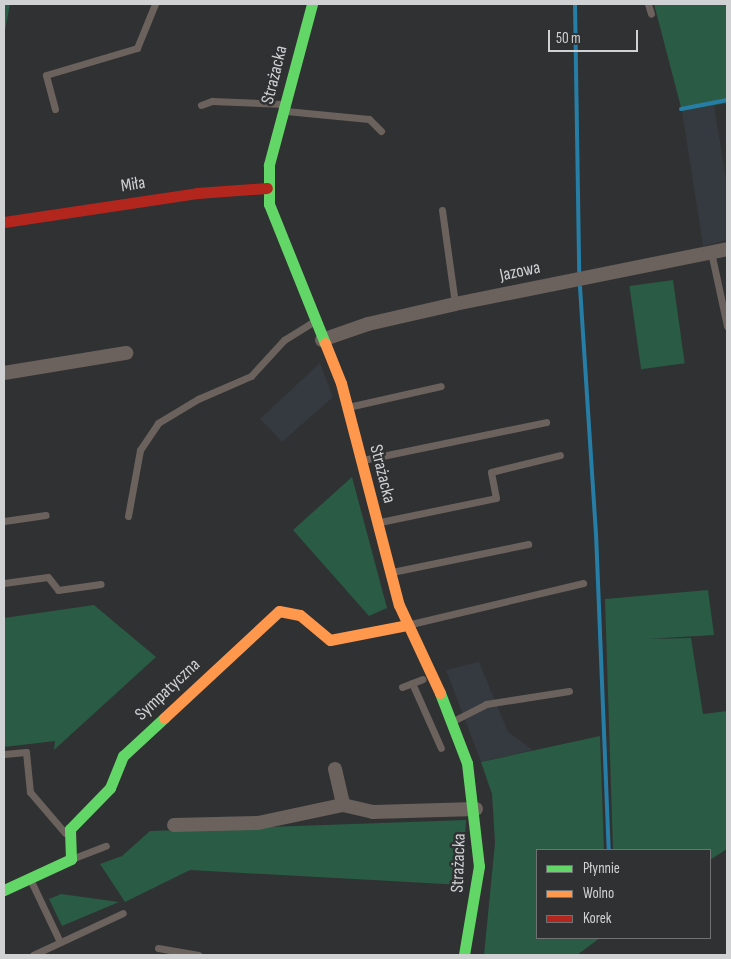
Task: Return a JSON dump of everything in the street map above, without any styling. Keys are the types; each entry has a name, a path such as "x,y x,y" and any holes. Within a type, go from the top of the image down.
{"street":[{"name":"Strażacka","path":"312,4 284,107 268,188 273,220 348,407 389,572 407,626 453,721 476,809 478,885 464,955"},
{"name":"Miła","path":"4,222 197,193 268,188"},
{"name":"Jazowa","path":"322,340 368,324 454,304 727,249"},
{"path":"4,373 126,353"},
{"name":"Sympatyczna","path":"67,835 110,788 122,756 279,611 300,614 330,640 407,626"},
{"path":"335,769 343,805"},
{"path":"174,825 258,823 343,805 373,812 476,809"},
{"path":"4,890 71,859 67,835"}],"lane":[{"path":"55,109 46,75 130,52 152,20 155,4"},
{"path":"648,4 651,14"},
{"path":"201,105 212,101 284,107 368,119 381,131"},
{"path":"442,210 454,304"},
{"path":"711,252 727,326"},
{"path":"128,516 140,450 158,423 198,399 252,376 284,340 315,321"},
{"path":"348,407 442,386"},
{"path":"361,460 546,422"},
{"path":"376,523 496,498 491,472 560,455"},
{"path":"4,521 46,515"},
{"path":"389,572 528,544"},
{"path":"4,583 48,576 58,590 101,584"},
{"path":"407,626 583,583"},
{"path":"402,687 423,679"},
{"path":"412,684 441,748"},
{"path":"453,721 486,704 569,691"},
{"path":"4,754 26,752 30,792 67,835"},
{"path":"71,859 106,846"},
{"path":"30,878 60,942"},
{"path":"33,955 123,913"},
{"path":"158,948 198,955"}],"shaded area":[{"path":"714,105 727,185 727,240 703,246 682,111"},
{"path":"320,363 333,397 282,442 260,419"},
{"path":"479,662 508,732 533,750 481,762 446,670"}],"green space":[{"path":"4,4 10,4 4,36"},
{"path":"654,4 727,4 727,103 682,111"},
{"path":"673,280 685,363 641,369 629,286"},
{"path":"352,477 387,608 369,616 293,530"},
{"path":"708,590 714,635 648,639 691,638 703,714 727,711 727,849 711,859 711,849 613,849 605,599"},
{"path":"94,605 156,657 54,750 55,741 4,747 4,618"},
{"path":"600,736 604,849 536,849 536,939 599,939 577,955 484,955 495,843 492,794 481,762"},
{"path":"466,820 463,885 190,870 125,902 100,864 122,856 150,831"},
{"path":"61,894 119,902 62,926 49,899"}],"waterway":[{"path":"575,4 579,273"},
{"path":"681,109 727,100"},
{"path":"580,287 596,533 609,849"}],"traffic: fast":[{"path":"312,4 269,165 269,204 325,343"},
{"path":"440,693 467,763 479,866 464,955"},
{"path":"4,890 71,859 70,829 110,788 123,756 164,718"}],"traffic: slow":[{"path":"325,343 341,383 399,605 440,693"},
{"path":"164,718 279,611 300,615 330,640 407,625"}],"traffic: jam":[{"path":"4,222 197,193 267,188"}]}
